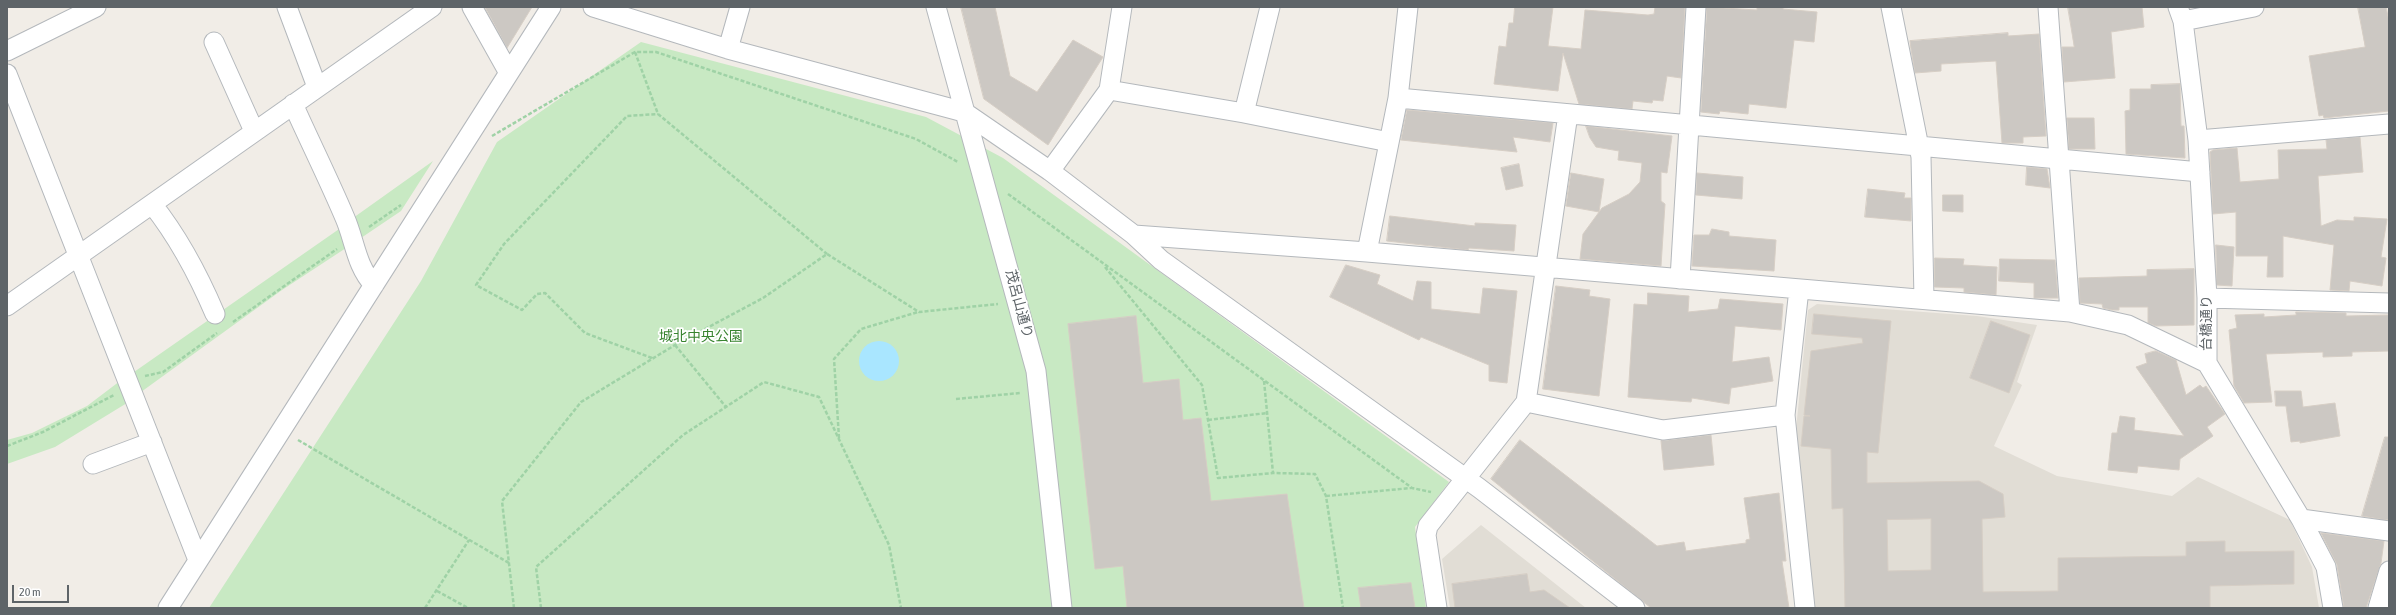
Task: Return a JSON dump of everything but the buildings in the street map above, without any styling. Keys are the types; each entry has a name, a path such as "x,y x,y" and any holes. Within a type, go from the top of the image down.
{"street":[{"path":"7,51 96,7"},
{"path":"287,7 317,87"},
{"path":"7,306 432,7"},
{"path":"472,7 509,73"},
{"path":"168,608 551,7"},
{"path":"593,7 728,49 964,112 1050,171 1134,235 1161,260 1466,479 1635,608"},
{"path":"728,49 740,7"},
{"name":"茂呂山通り","path":"936,7 964,112 1019,301 1036,371 1062,608"},
{"path":"1050,171 1108,90 1122,7"},
{"path":"1244,113 1270,7"},
{"path":"1367,252 1398,98 1408,7"},
{"path":"1680,279 1696,7"},
{"path":"1892,7 1919,147 1924,299"},
{"path":"2048,7 2070,312"},
{"path":"2180,14 2254,7"},
{"name":"台橋通り","path":"2180,14 2198,140 2208,298 2207,363 2302,519 2326,567 2333,608"},
{"path":"214,42 254,131"},
{"path":"7,74 198,560"},
{"path":"1108,90 1244,113 1389,142"},
{"path":"1398,98 2200,172"},
{"path":"293,104 346,220 352,245 365,276 374,285"},
{"path":"1437,608 1426,535 1428,526 1526,402 1568,114"},
{"path":"2198,140 2389,124"},
{"path":"152,204 174,232 194,265 215,314"},
{"path":"1134,235 1367,252 2070,312 2128,325 2207,363"},
{"path":"1799,289 1785,415 1805,608"},
{"path":"2208,298 2389,303"},
{"path":"1526,402 1663,430 1785,415"},
{"path":"93,464 152,442"},
{"path":"2302,519 2389,531"},
{"path":"2378,608 2389,571"}],"path":[{"path":"635,52 658,114 827,254 919,312"},
{"path":"485,140 635,52 656,52 916,139 983,176 1412,488"},
{"path":"652,358 585,333 545,293 537,294 522,310 476,285 504,244 627,116 658,114"},
{"path":"514,608 502,501 581,402 675,344 763,298 827,254"},
{"path":"1102,263 1202,385 1218,478 1273,473 1315,474 1326,496 1342,608"},
{"path":"840,441 834,359 861,329 919,312 1019,301"},
{"path":"675,344 726,407"},
{"path":"1264,381 1273,473"},
{"path":"541,608 536,567 683,435 764,382 819,397 888,545 901,608"},
{"path":"956,399 1038,391"},
{"path":"1208,420 1267,413"},
{"path":"294,438 509,564"},
{"path":"1326,496 1412,488 1453,496"},
{"path":"424,608 469,540"},
{"path":"437,590 468,608"}],"shaded area":[{"path":"1817,304 1977,316 2037,325 2017,382 2022,385 1994,446 2057,476 2172,496 2198,477 2290,520 2312,567 2319,608 1813,608 1795,439 1808,310"},
{"path":"1481,525 1586,608 1450,608 1442,559"}],"green space":[{"name":"城北中央公園","path":"641,42 926,117 1003,158 1449,482 1415,527 1426,608 209,608 421,281 497,142"},
{"path":"433,161 401,211 358,240 353,218"},
{"path":"342,227 346,248 282,290 141,392 134,372"},
{"path":"120,381 127,403 55,447 7,464 7,440 32,433 87,406"}],"water":[{"path":"875,341 883,341 890,344 896,350 899,361 896,372 890,378 883,381 875,381 868,378 862,372 859,365 859,357 862,350 868,344"}]}
